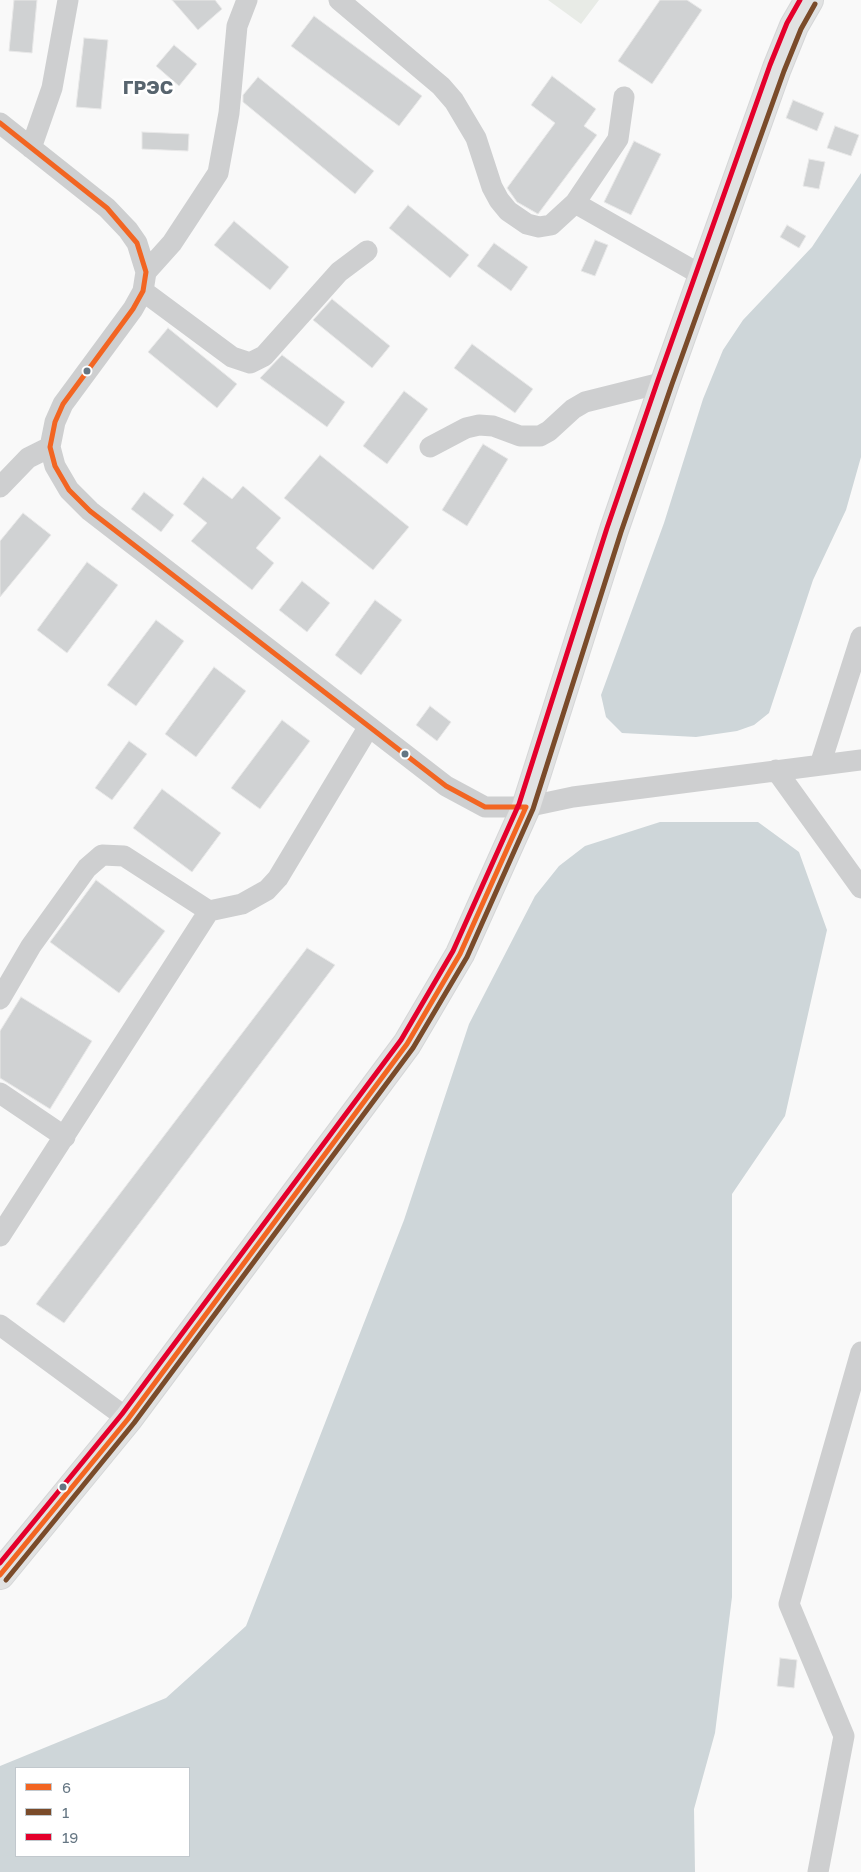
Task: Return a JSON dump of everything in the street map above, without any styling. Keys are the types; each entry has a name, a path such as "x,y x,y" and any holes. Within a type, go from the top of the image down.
{"main road":[{"path":"0,1576 128,1419 407,1044 460,954 526,807 614,530 665,382 777,68 794,26 810,0"}],"street":[{"path":"32,148 52,88 68,0"},
{"path":"247,0 236,26 229,113 218,173 145,281 133,309 63,404 55,422 50,447 54,466 69,490 90,511 368,728 446,786 485,807 526,807 573,797 861,760"},
{"path":"339,0 441,86 454,101 476,138 498,200 508,211 527,224 539,227 551,225 575,203 618,139 624,97"},
{"path":"0,123 107,208 128,230 140,250 145,281 232,356 250,363 264,356 339,272 367,251"},
{"path":"575,203 703,276"},
{"path":"430,447 466,428 479,425 493,426 520,436 540,436 550,431 573,409 585,402 665,382"},
{"path":"0,486 23,463 50,447"},
{"path":"820,765 861,636"},
{"path":"0,999 36,938 87,868 102,855 124,856 209,911 242,904 254,899 278,878 368,728"},
{"path":"776,770 861,888"},
{"path":"0,1236 209,911"},
{"path":"0,1094 65,1137"},
{"path":"0,1325 128,1419"},
{"path":"818,1872 844,1736 789,1604 861,1352"}],"shaded area":[{"path":"548,0 599,0 581,24"},
{"path":"861,173 861,457 846,510 813,580 769,713 754,725 737,731 696,737 622,733 606,717 601,695 664,523 703,399 723,350 743,320 812,247"},
{"path":"660,822 758,822 799,852 827,930 785,1116 732,1194 732,1597 715,1733 694,1809 695,1872 0,1872 0,1766 166,1698 246,1626 404,1220 469,1024 535,896 559,866 585,846"}],"building":[{"path":"14,0 37,0 32,53 9,51"},
{"path":"172,0 215,0 222,9 198,30"},
{"path":"660,0 687,0 702,10 652,84 618,61"},
{"path":"314,16 422,96 399,126 291,46"},
{"path":"84,38 108,40 101,109 76,107"},
{"path":"174,45 197,64 179,86 156,66"},
{"path":"552,76 596,109 584,126 597,135 538,214 517,202 507,188 555,123 531,105"},
{"path":"258,77 374,171 355,194 243,102 243,95"},
{"path":"793,100 824,113 817,131 786,118"},
{"path":"835,126 859,135 851,156 827,148"},
{"path":"142,132 189,134 188,151 142,149"},
{"path":"634,141 661,154 631,215 604,202"},
{"path":"809,159 825,162 819,189 803,186"},
{"path":"408,205 469,255 450,278 389,228"},
{"path":"234,221 289,267 270,290 214,245"},
{"path":"787,225 806,236 799,248 780,237"},
{"path":"595,240 608,245 595,276 581,271"},
{"path":"494,243 528,267 511,291 477,266"},
{"path":"332,299 390,346 372,368 313,320"},
{"path":"168,328 237,384 217,408 148,352"},
{"path":"472,344 533,389 515,413 454,368"},
{"path":"282,355 345,402 327,427 260,378"},
{"path":"404,391 428,409 387,464 363,446"},
{"path":"483,444 508,459 467,526 442,510"},
{"path":"320,455 409,527 373,570 284,498"},
{"path":"203,477 232,499 243,486 281,518 256,548 274,563 252,590 191,541 207,523 183,504"},
{"path":"144,492 174,515 161,532 131,509"},
{"path":"23,513 51,535 0,597 0,541"},
{"path":"87,562 118,585 67,653 37,630"},
{"path":"302,581 330,603 307,632 279,610"},
{"path":"375,600 402,620 361,675 335,655"},
{"path":"156,620 184,641 136,706 107,685"},
{"path":"214,667 246,691 196,757 165,734"},
{"path":"430,706 451,722 437,741 416,725"},
{"path":"282,720 310,741 260,809 231,788"},
{"path":"129,741 147,754 112,800 95,788"},
{"path":"162,789 221,833 192,872 133,828"},
{"path":"96,880 165,931 119,993 50,942"},
{"path":"307,948 335,965 64,1323 36,1304"},
{"path":"21,997 92,1041 50,1109 0,1078 0,1031"},
{"path":"780,1658 797,1660 794,1688 777,1686"}],"transit line":[{"name":"19","path":"0,1563 122,1414 401,1040 453,951 519,804 607,528 658,380 770,65 787,23 800,0"},
{"name":"1","path":"6,1580 134,1423 413,1048 467,957 533,809 621,532 672,384 784,71 801,29 815,4"},
{"name":"6","path":"0,123 107,208 137,243 146,272 143,291 133,309 63,404 55,422 50,447 55,466 69,490 90,511 446,786 485,807 526,807"},
{"name":"6","path":"0,1575 128,1419 407,1044 460,954 526,807"}],"district":[{"name":"ГРЭС","path":"148,88"}]}
